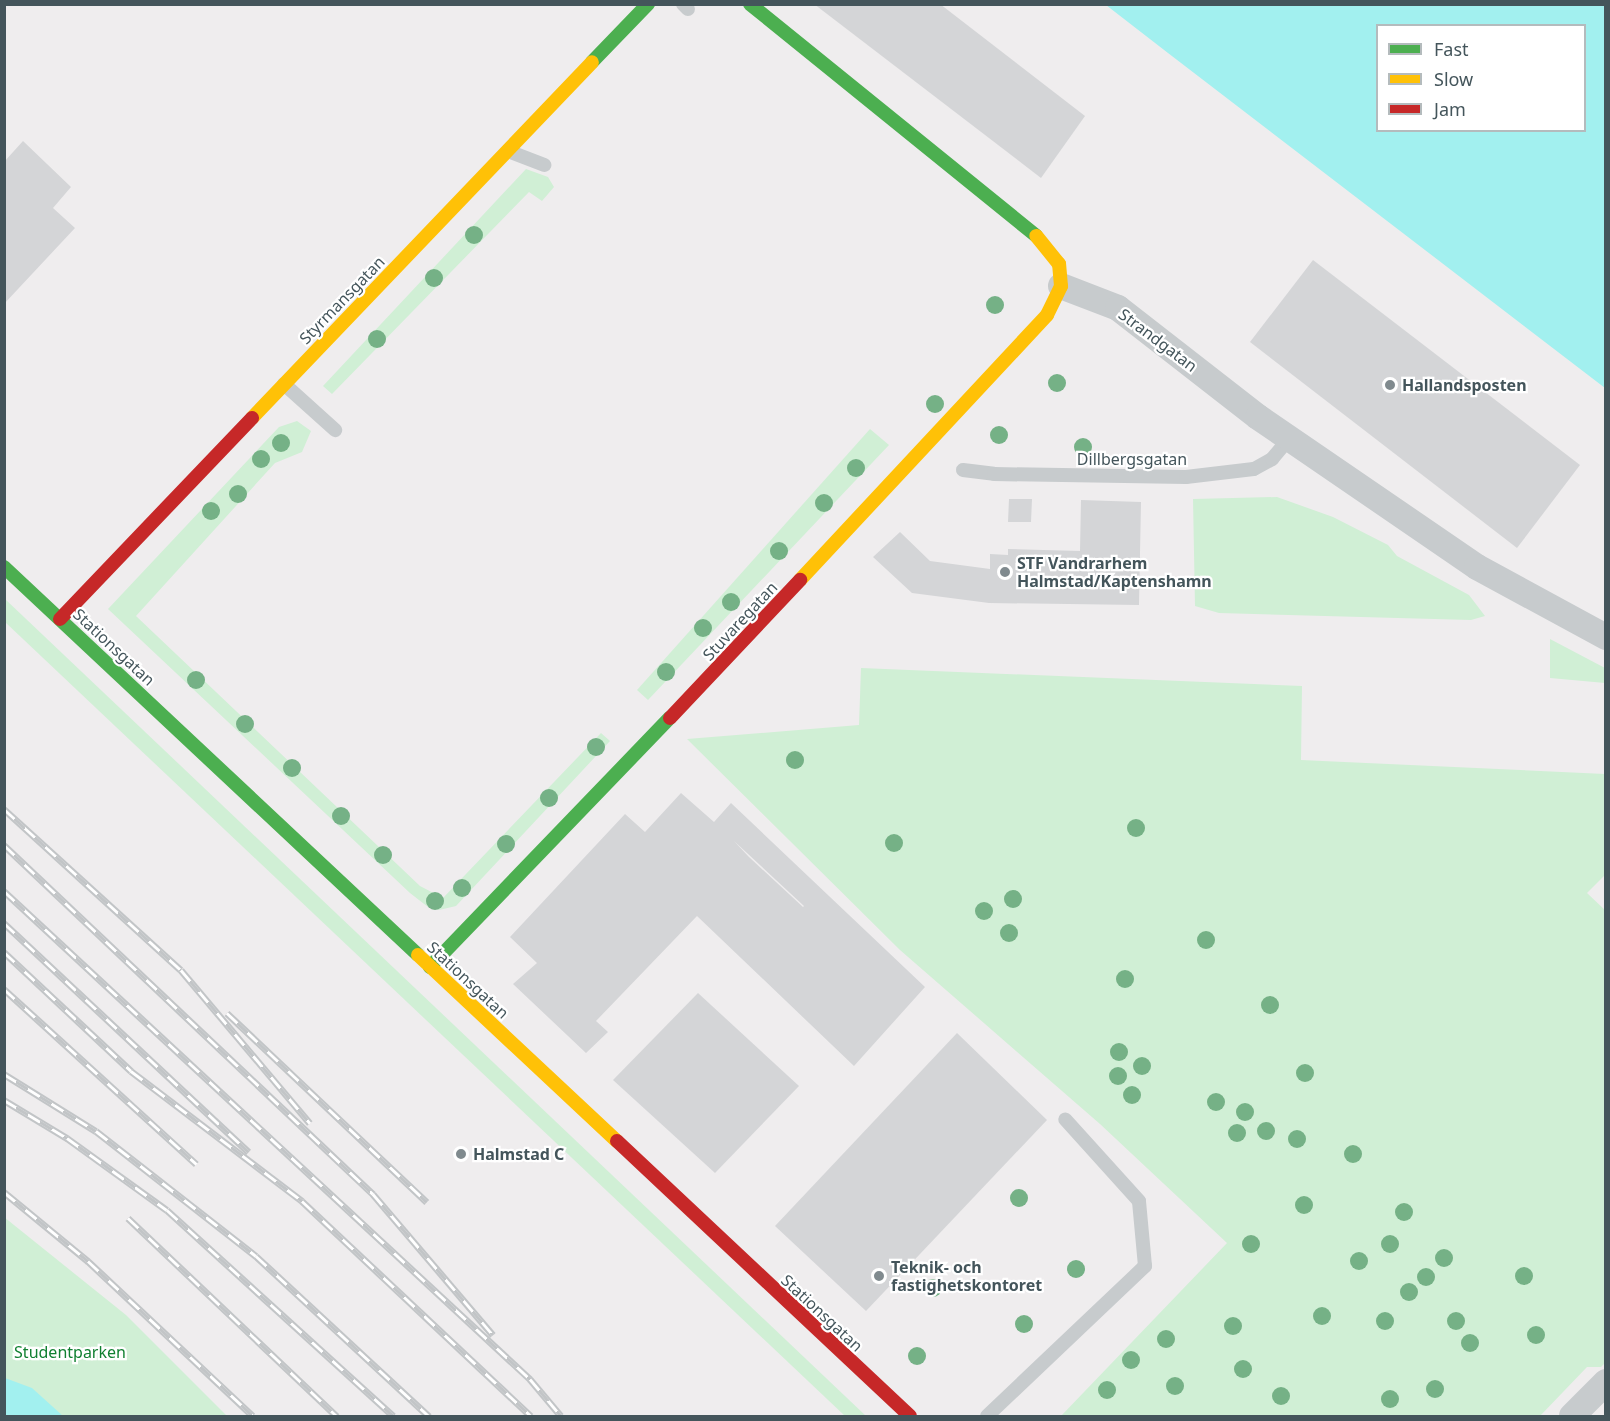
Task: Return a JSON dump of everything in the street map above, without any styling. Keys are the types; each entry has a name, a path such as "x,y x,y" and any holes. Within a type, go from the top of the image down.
{"street":[{"name":"Styrmansgatan","path":"60,619 648,4"},
{"path":"750,4 1039,239 1059,264 1061,286"},
{"name":"Stuvaregatan","path":"430,968 687,702 1047,315 1061,286"},
{"name":"Strandgatan","path":"1061,286 1118,308 1289,439 1477,567 1605,637"},
{"name":"Stationsgatan","path":"4,567 910,1416"},
{"path":"1572,1416 1605,1382"}],"lane":[{"path":"508,151 544,165"},
{"path":"974,366 987,378"},
{"path":"285,384 335,430"},
{"name":"Dillbergsgatan","path":"963,470 994,474 1186,477 1254,470 1272,459 1289,439"},
{"path":"987,1416 1145,1266 1139,1200 1065,1119"}],"green space":[{"path":"526,169 548,177 554,187 542,201 529,192 332,394 323,386"},
{"path":"297,421 311,431 302,452 275,463 136,616 420,886 443,898 601,733 610,741 456,906 439,910 428,907 410,893 108,609 279,427"},
{"path":"870,429 889,445 648,700 637,690"},
{"path":"1277,497 1333,517 1388,545 1397,556 1469,595 1485,616 1471,620 1219,613 1195,606 1193,499"},
{"path":"4,599 866,1416 845,1416 5,622"},
{"path":"1550,639 1605,668 1605,683 1550,678"},
{"path":"861,668 1302,686 1301,760 1605,774 1605,875 1587,893 1606,911 1605,1363 1601,1367 1587,1367 1540,1416 1061,1416 1227,1243 1100,1124 900,950 687,739 859,725"},
{"name":"Studentparken","path":"4,1217 126,1315 227,1416 5,1416"}],"water":[{"path":"1106,5 1605,5 1605,388"},
{"path":"5,1378 32,1388 63,1416 5,1416"}],"building":[{"path":"814,4 940,4 1085,116 1041,178"},
{"path":"23,141 71,187 53,208 75,228 4,304 4,162"},
{"name":"Hallandsposten","path":"1313,260 1580,465 1517,548 1250,342"},
{"path":"1009,499 1032,499 1031,522 1008,522"},
{"path":"1081,500 1141,502 1139,605 989,603 912,593 873,557 900,532 930,561 990,569 990,554 1008,555 1008,549 1080,551"},
{"path":"681,793 714,822 731,803 925,987 854,1066 697,916 596,1021 608,1032 586,1053 513,984 537,963 510,937 625,814 645,832","holes":["734,841 804,906 749,857"]},
{"path":"698,993 799,1086 715,1173 613,1080"},
{"path":"957,1033 1047,1120 866,1311 775,1226"}],"railway":[{"path":"4,809 181,970 310,1123"},
{"path":"4,845 373,1194 493,1335"},
{"path":"4,891 530,1379 561,1416"},
{"path":"4,923 249,1152"},
{"path":"4,952 131,1071 302,1201 531,1416"},
{"path":"4,989 196,1164"},
{"path":"227,1013 427,1202"},
{"path":"4,1074 96,1131 256,1256 429,1416"},
{"path":"4,1100 67,1138 167,1210 393,1416"},
{"path":"4,1192 88,1261 253,1416"},
{"path":"128,1218 337,1416"}],"traffic: fast":[{"path":"592,62 648,4"},
{"path":"750,4 1036,236"},
{"path":"4,567 418,955"},
{"path":"430,967 670,718"}],"traffic: slow":[{"path":"252,418 592,62"},
{"path":"800,580 1047,315 1061,286 1059,264 1036,236"},
{"path":"418,955 617,1141"}],"traffic: jam":[{"path":"60,619 252,418"},
{"path":"670,718 800,580"},
{"path":"617,1141 910,1416"}],"place":[{"name":"Hallandsposten","path":"1390,385"},
{"name":"STF Vandrarhem Halmstad/Kaptenshamn","path":"1005,572"},
{"name":"Halmstad C","path":"461,1154"},
{"name":"Teknik- och fastighetskontoret","path":"879,1276"}]}
